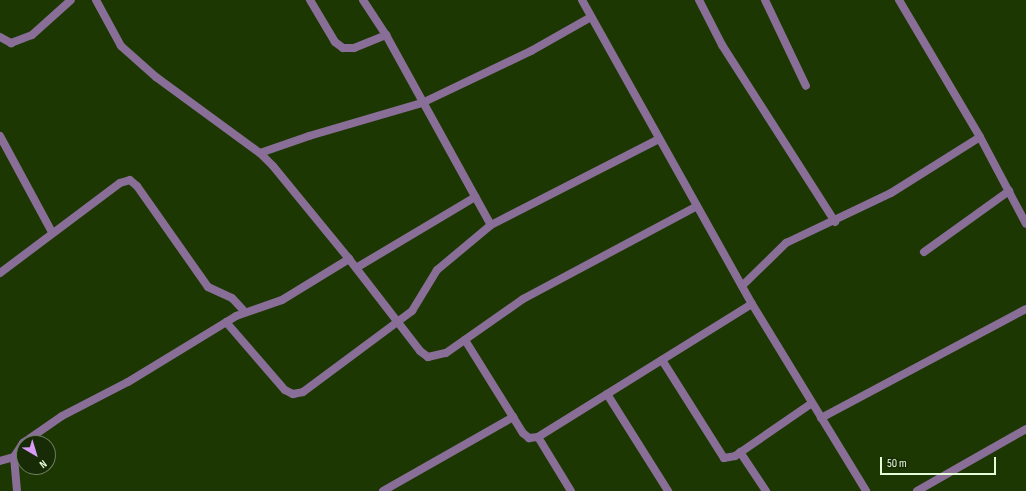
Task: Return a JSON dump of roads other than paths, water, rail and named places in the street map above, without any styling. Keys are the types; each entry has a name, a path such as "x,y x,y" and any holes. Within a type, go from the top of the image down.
{"street":[{"path":"0,36 11,43 32,35 71,0"},
{"path":"96,0 121,46 156,77 260,153 349,259 420,351 428,357 446,353 523,299 697,206"},
{"path":"310,0 334,42 343,48 354,48 386,35"},
{"path":"363,0 386,35 422,103 491,225"},
{"path":"582,0 752,304 866,491"},
{"path":"699,0 722,45 835,222"},
{"path":"765,0 806,86"},
{"path":"899,0 980,137 1026,224"},
{"path":"260,153 308,136 422,103 531,51 592,17"},
{"path":"0,136 52,232"},
{"path":"742,286 786,243 835,222 891,193 980,137"},
{"path":"226,322 285,390 293,394 303,392 399,323 412,311 437,270 491,225 659,139"},
{"path":"0,273 52,232 120,183 130,180 137,186 208,287 232,298 246,312"},
{"path":"924,252 1009,191"},
{"path":"356,268 475,198"},
{"path":"18,491 14,457 23,443 62,416 134,378 226,322 246,312 282,300 349,259"},
{"path":"465,340 523,433 529,438 538,437 752,304"},
{"path":"821,418 1026,309"},
{"path":"662,360 719,453 724,458 730,458 740,452 812,403"},
{"path":"606,394 668,491"},
{"path":"383,491 513,417"},
{"path":"917,491 1026,429"},
{"path":"538,437 571,491"},
{"path":"740,452 766,491"},
{"path":"0,461 14,457"}]}
